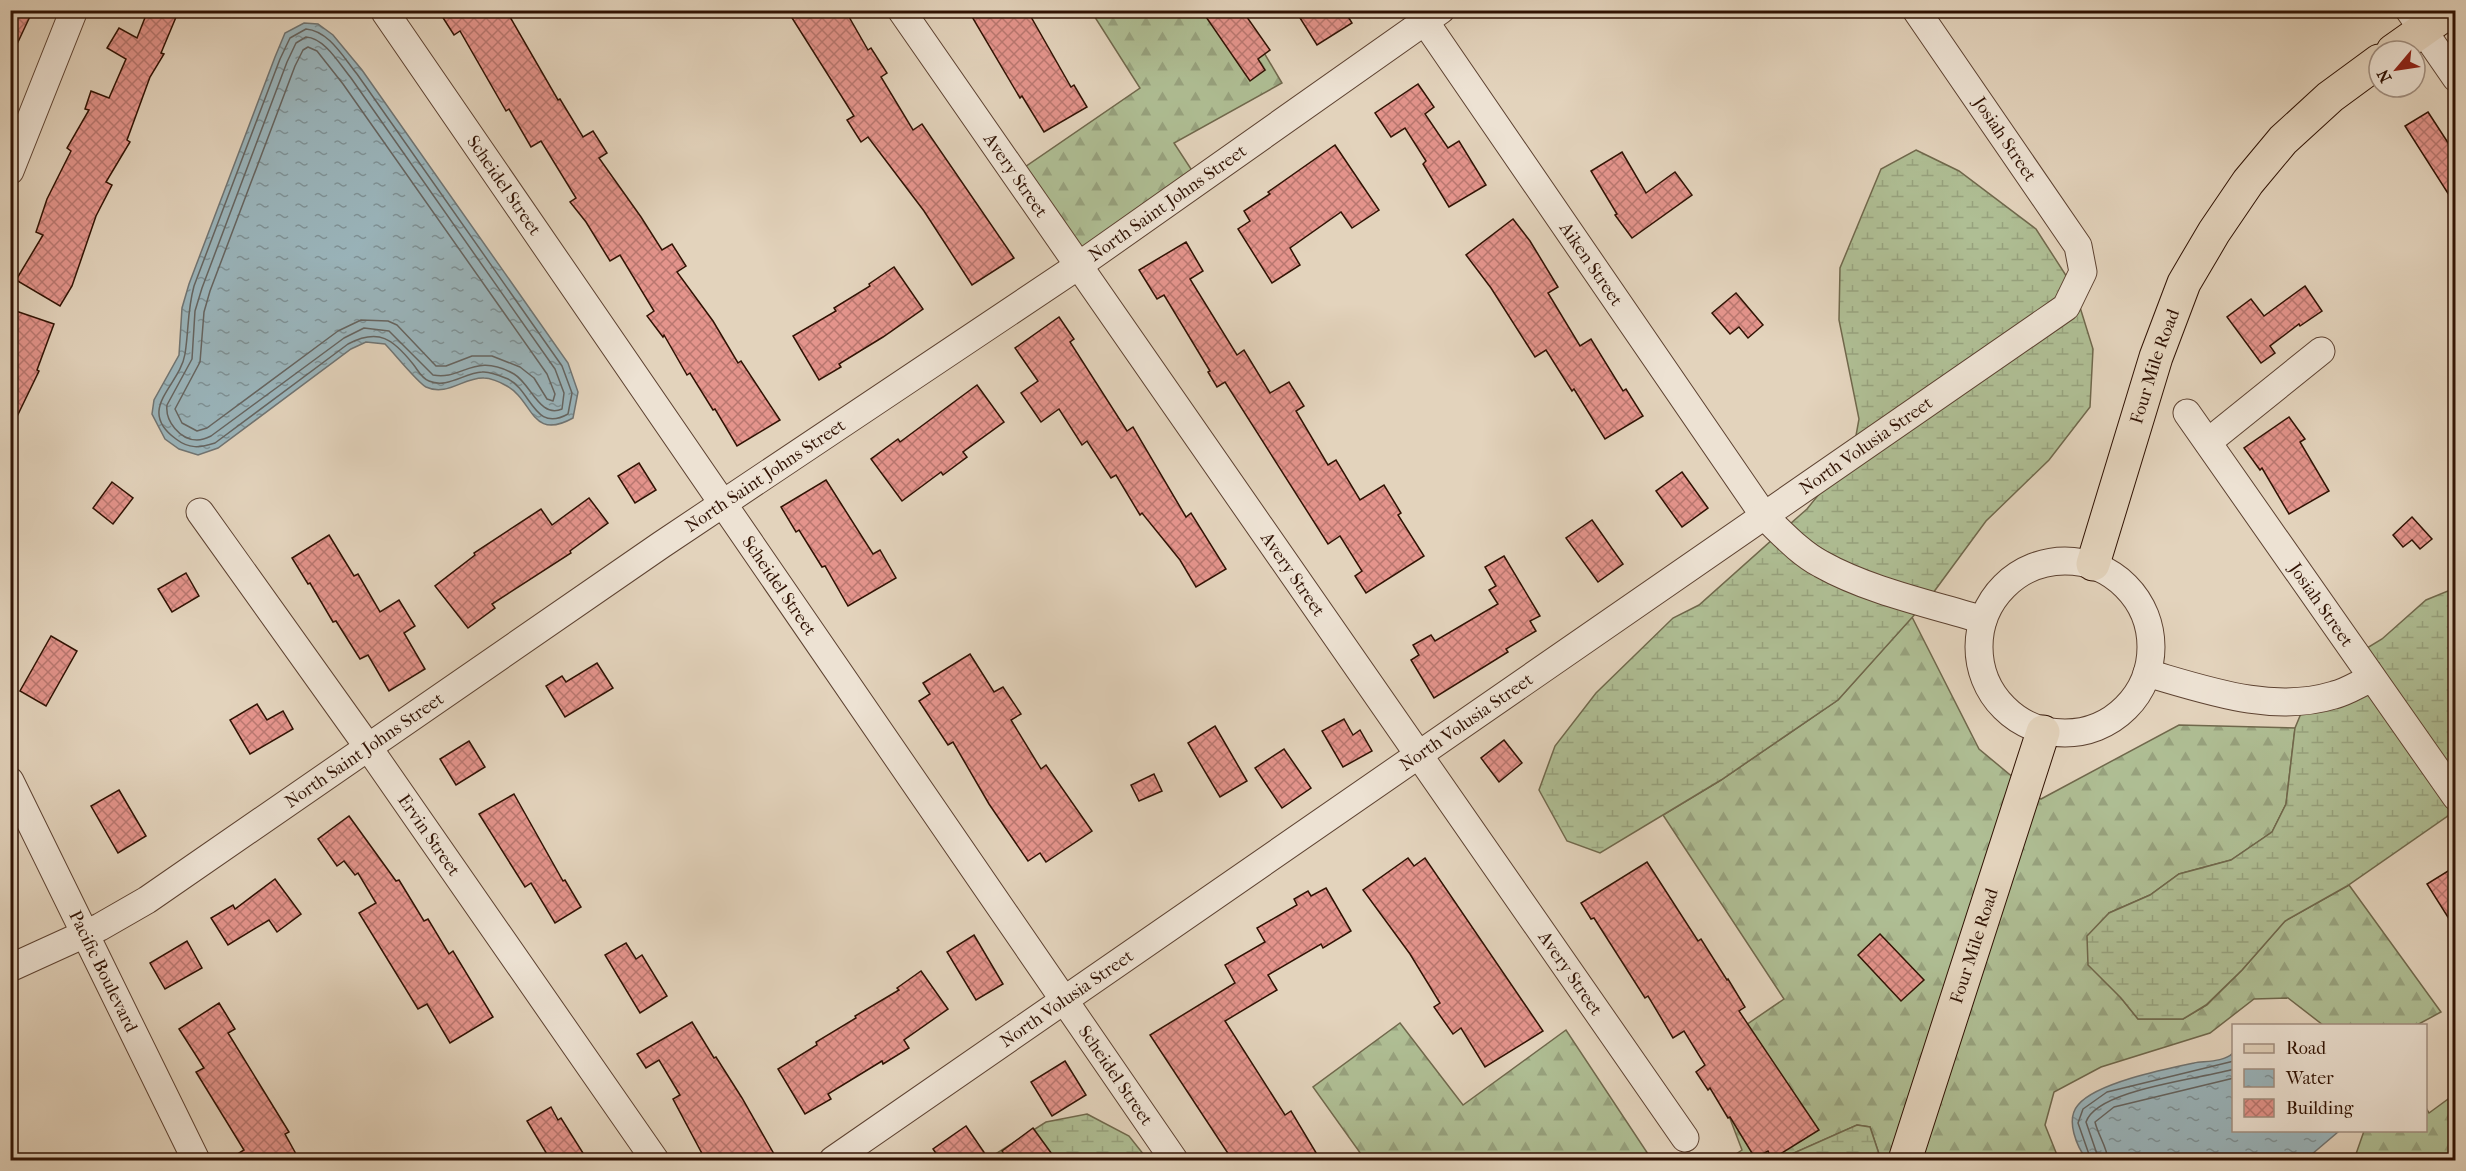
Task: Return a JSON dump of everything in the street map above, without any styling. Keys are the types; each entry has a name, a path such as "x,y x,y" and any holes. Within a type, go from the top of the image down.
{"main road":[{"path":"2402,39 2415,20 2451,10"},
{"name":"Four Mile Road","path":"2093,564 2156,357 2184,284 2214,232 2248,182 2283,140 2330,97 2367,70"},
{"name":"Four Mile Road","path":"1905,1161 1998,865 2043,732"}],"street":[{"path":"10,171 74,10"},
{"name":"Avery Street","path":"901,10 1685,1138"},
{"name":"Josiah Street","path":"1916,10 2078,246 2082,272"},
{"name":"Scheidel Street","path":"386,11 1174,1161"},
{"name":"North Saint Johns Street","path":"10,968 86,934 147,900 723,504 1078,266 1427,14"},
{"name":"Aiken Street","path":"1427,14 1765,517 1795,545 1821,564 1873,586 1983,620"},
{"path":"2415,20 2456,78"},
{"name":"North Volusia Street","path":"833,1161 2066,307 2082,272"},
{"path":"2208,442 2321,351"},
{"name":"Josiah Street","path":"2187,413 2456,797"},
{"name":"Ervin Street","path":"200,512 368,747 655,1161"},
{"path":"2061,561 2093,564 2106,569 2125,582 2140,604 2151,638 2147,673 2139,691 2127,707 2105,723 2084,731 2062,734 2043,732 2011,715 1994,696 1983,673 1979,642 1983,620 1991,600 2025,570 2061,561"},
{"path":"2147,673 2240,699 2293,702 2334,696 2372,678"},
{"name":"Pacific Boulevard","path":"10,781 196,1161"}],"green space":[{"path":"1091,11 1245,11 1241,14 1282,83 1174,143 1193,172 1082,250 1025,167 1140,88"},
{"path":"1916,150 1959,171 2036,229 2067,277 2056,300 1855,441 1859,419 1839,320 1840,268 1881,169"},
{"path":"2079,304 2093,349 2090,407 2049,460 1986,521 1933,593 1875,574 1839,559 1806,538 1790,524 1807,509 1824,488"},
{"path":"1772,540 1917,612 1838,700 1721,780 1600,853 1567,841 1539,790 1555,746 1596,693 1673,618 1699,605"},
{"path":"2455,588 2455,776 2367,648 2382,639 2426,600"},
{"path":"1912,617 1979,749 2015,779 1892,1160 1881,1160 1870,1127 1857,1125 1778,1160 1727,1160 1742,1150 1705,1053 1784,999 1663,815 1721,780 1838,700"},
{"path":"2367,692 2452,813 2347,886 2285,921 2242,970 2206,1005 2183,1019 2138,1019 2088,965 2087,936 2109,913 2150,895 2179,874 2231,860 2272,832 2286,804 2295,728 2302,711"},
{"path":"2179,725 2295,728 2286,804 2272,832 2231,860 2179,874 2150,895 2109,913 2121,998 2138,1019 2183,1019 2207,1005 2242,970 2285,921 2349,885 2441,1012 2419,1024 2322,1024 2288,998 2254,999 2210,1033 2101,1067 2054,1092 2045,1125 2059,1160 1916,1160 2034,794 2041,799"},
{"path":"1400,1023 1463,1105 1566,1030 1652,1160 1332,1160 1338,1155 1361,1154 1313,1087"},
{"path":"2455,1094 2455,1147 2440,1160 2346,1160 2356,1154 2364,1132 2427,1132 2427,1110 2429,1113"},
{"path":"1087,1114 1129,1136 1148,1160 986,1160 1046,1122"},
{"path":"1857,1125 1870,1127 1881,1160 1778,1160"}],"water":[{"path":"304,23 318,24 333,35 362,70 568,363 578,392 573,418 559,424 548,425 540,422 514,391 489,379 469,380 441,390 426,387 411,374 385,344 366,342 351,349 218,448 198,455 179,449 165,439 152,414 154,400 179,355 182,308 189,284 285,33"},
{"path":"2232,1054 2232,1132 2338,1132 2305,1160 2087,1160 2076,1141 2072,1126 2074,1111 2087,1097 2115,1084 2149,1073 2220,1060"}],"building":[{"path":"10,10 33,10 10,59"},
{"path":"148,10 179,10 161,53 164,54 150,77 127,140 130,142 106,182 112,185 96,216 72,286 60,306 16,280 43,235 36,232 47,199 71,151 67,148 89,110 85,109 91,91 109,98 126,59 107,48 119,28 137,38"},
{"path":"438,10 506,10 558,100 560,99 583,137 593,131 607,153 599,158 662,250 672,244 686,266 677,272 713,321 738,363 741,361 780,420 737,446 690,373 687,375 664,335 663,337 647,316 654,311 620,255 610,261 586,222 570,202 576,198 541,141 531,147 509,109 506,111 460,31 454,35"},
{"path":"787,10 845,10 868,50 871,48 887,73 881,77 913,130 922,124 1014,258 972,285 924,211 868,137 861,142 847,120 854,116"},
{"path":"968,10 1027,10 1071,87 1074,85 1087,107 1044,132 1022,96 1020,98"},
{"path":"1215,10 1242,10 1270,50 1258,59 1265,70 1250,81 1206,17"},
{"path":"1295,10 1344,10 1352,23 1317,45"},
{"path":"1418,84 1434,107 1425,114 1448,148 1459,141 1486,185 1449,207 1423,164 1426,161 1405,128 1391,137 1375,113"},
{"path":"2428,112 2456,155 2456,206 2405,126"},
{"path":"1335,145 1379,210 1352,228 1341,212 1290,248 1300,265 1272,283 1238,229 1250,221 1244,211"},
{"path":"1622,152 1646,193 1675,172 1692,195 1632,238 1615,215 1617,214 1591,171"},
{"path":"1513,219 1530,241 1558,287 1548,293 1580,346 1591,339 1623,391 1626,389 1643,416 1605,439 1546,350 1535,357 1491,288 1466,255"},
{"path":"1186,242 1203,271 1190,279 1237,355 1244,350 1270,393 1289,382 1304,406 1296,411 1328,465 1336,460 1360,500 1384,485 1401,513 1398,515 1424,556 1366,593 1355,576 1362,571 1340,536 1328,544 1225,382 1217,387 1208,372 1210,371 1164,295 1157,299 1139,270"},
{"path":"894,267 923,309 839,364 841,367 819,380 793,336 836,311 834,308 870,286 869,284"},
{"path":"2305,286 2322,311 2300,326 2299,324 2270,346 2275,353 2261,363 2227,317 2251,299 2264,316"},
{"path":"1736,293 1763,325 1748,338 1739,327 1730,334 1712,313"},
{"path":"10,309 54,324 37,370 39,371 10,431"},
{"path":"1059,317 1074,339 1070,342 1127,431 1133,427 1186,517 1191,513 1226,569 1196,587 1180,560 1142,513 1140,515 1116,475 1111,478 1087,441 1082,445 1059,409 1041,422 1021,393 1038,381 1015,348"},
{"path":"977,385 1004,422 963,452 967,457 943,475 941,472 902,501 871,459 898,439 900,442"},
{"path":"2289,417 2305,439 2300,442 2329,491 2289,514 2262,468 2260,470 2244,448"},
{"path":"639,463 656,490 635,503 618,476"},
{"path":"1682,472 1708,508 1682,527 1656,491"},
{"path":"826,480 873,554 880,550 896,578 848,606 825,566 822,567 799,530 796,532 781,507"},
{"path":"112,482 133,498 113,524 93,508"},
{"path":"589,498 608,523 570,551 571,553 492,604 495,608 468,628 435,586 475,555 474,553 541,509 552,525"},
{"path":"2412,517 2432,539 2420,549 2412,540 2403,547 2393,535"},
{"path":"1592,520 1623,564 1598,582 1566,538"},
{"path":"329,535 354,576 358,574 380,612 399,600 415,626 404,633 425,669 389,691 368,655 360,659 336,621 333,622 292,558"},
{"path":"1504,556 1540,616 1530,621 1536,631 1506,649 1508,652 1434,698 1411,660 1419,655 1413,645 1431,635 1435,641 1498,604 1489,590 1496,586 1485,567"},
{"path":"186,573 199,596 172,612 158,589"},
{"path":"51,636 77,651 46,706 20,691"},
{"path":"970,654 994,692 1003,687 1021,714 1011,720 1041,769 1046,765 1092,831 1046,862 1040,853 1028,861 989,804 953,742 948,745 919,701 930,694 923,683"},
{"path":"597,663 613,688 565,717 546,686 562,676 566,682"},
{"path":"257,704 267,720 283,711 293,729 250,754 230,720"},
{"path":"1344,719 1353,735 1360,730 1372,751 1343,767 1322,731"},
{"path":"1215,726 1247,781 1220,797 1188,743"},
{"path":"1504,740 1522,763 1499,782 1481,758"},
{"path":"469,741 485,767 456,785 440,759"},
{"path":"1284,749 1311,788 1282,808 1255,768"},
{"path":"1154,774 1162,791 1139,801 1131,785"},
{"path":"119,790 146,836 118,853 91,806"},
{"path":"514,794 563,881 565,880 581,907 555,923 531,883 525,887 479,814"},
{"path":"349,816 396,881 399,880 424,921 428,919 449,954 453,951 493,1017 450,1043 427,1004 418,1009 359,913 376,903 358,873 355,875 344,861 337,866 318,839"},
{"path":"1408,858 1414,866 1425,858 1543,1031 1485,1067 1461,1028 1453,1034 1434,1007 1440,1003 1410,954 1363,890"},
{"path":"1647,862 1698,941 1701,939 1728,979 1745,1007 1739,1011 1819,1130 1772,1159 1768,1151 1755,1158 1730,1117 1728,1118 1710,1088 1708,1090 1696,1072 1705,1065 1684,1031 1673,1038 1648,996 1645,998 1594,918 1591,919 1581,903"},
{"path":"2456,866 2456,930 2427,884"},
{"path":"275,879 301,914 277,932 269,920 228,945 211,918 233,905 235,909"},
{"path":"1326,888 1351,931 1323,948 1321,944 1268,975 1277,990 1225,1021 1285,1115 1291,1111 1321,1161 1233,1161 1150,1035 1235,983 1225,965 1265,942 1257,928 1297,905 1294,899 1308,891 1311,896"},
{"path":"1880,934 1924,980 1901,1001 1858,955"},
{"path":"974,935 1003,984 976,1000 947,952"},
{"path":"187,941 202,968 165,989 150,963"},
{"path":"626,943 636,959 642,955 667,996 640,1013 605,955"},
{"path":"921,971 948,1009 904,1040 909,1048 883,1064 882,1061 828,1094 831,1099 805,1114 778,1069 817,1045 816,1042 856,1018 855,1016 899,990 897,988"},
{"path":"219,1003 235,1029 228,1033 289,1132 285,1134 296,1154 286,1161 226,1161 244,1150 196,1072 204,1068 179,1029"},
{"path":"692,1022 742,1098 778,1161 706,1161 673,1099 680,1095 659,1060 646,1068 637,1054"},
{"path":"1065,1061 1086,1095 1052,1116 1031,1082"},
{"path":"551,1107 558,1120 561,1118 583,1153 571,1161 551,1161 527,1121"},
{"path":"966,1126 990,1161 941,1161 933,1149"},
{"path":"1033,1128 1057,1161 1009,1161 1002,1151"}]}
